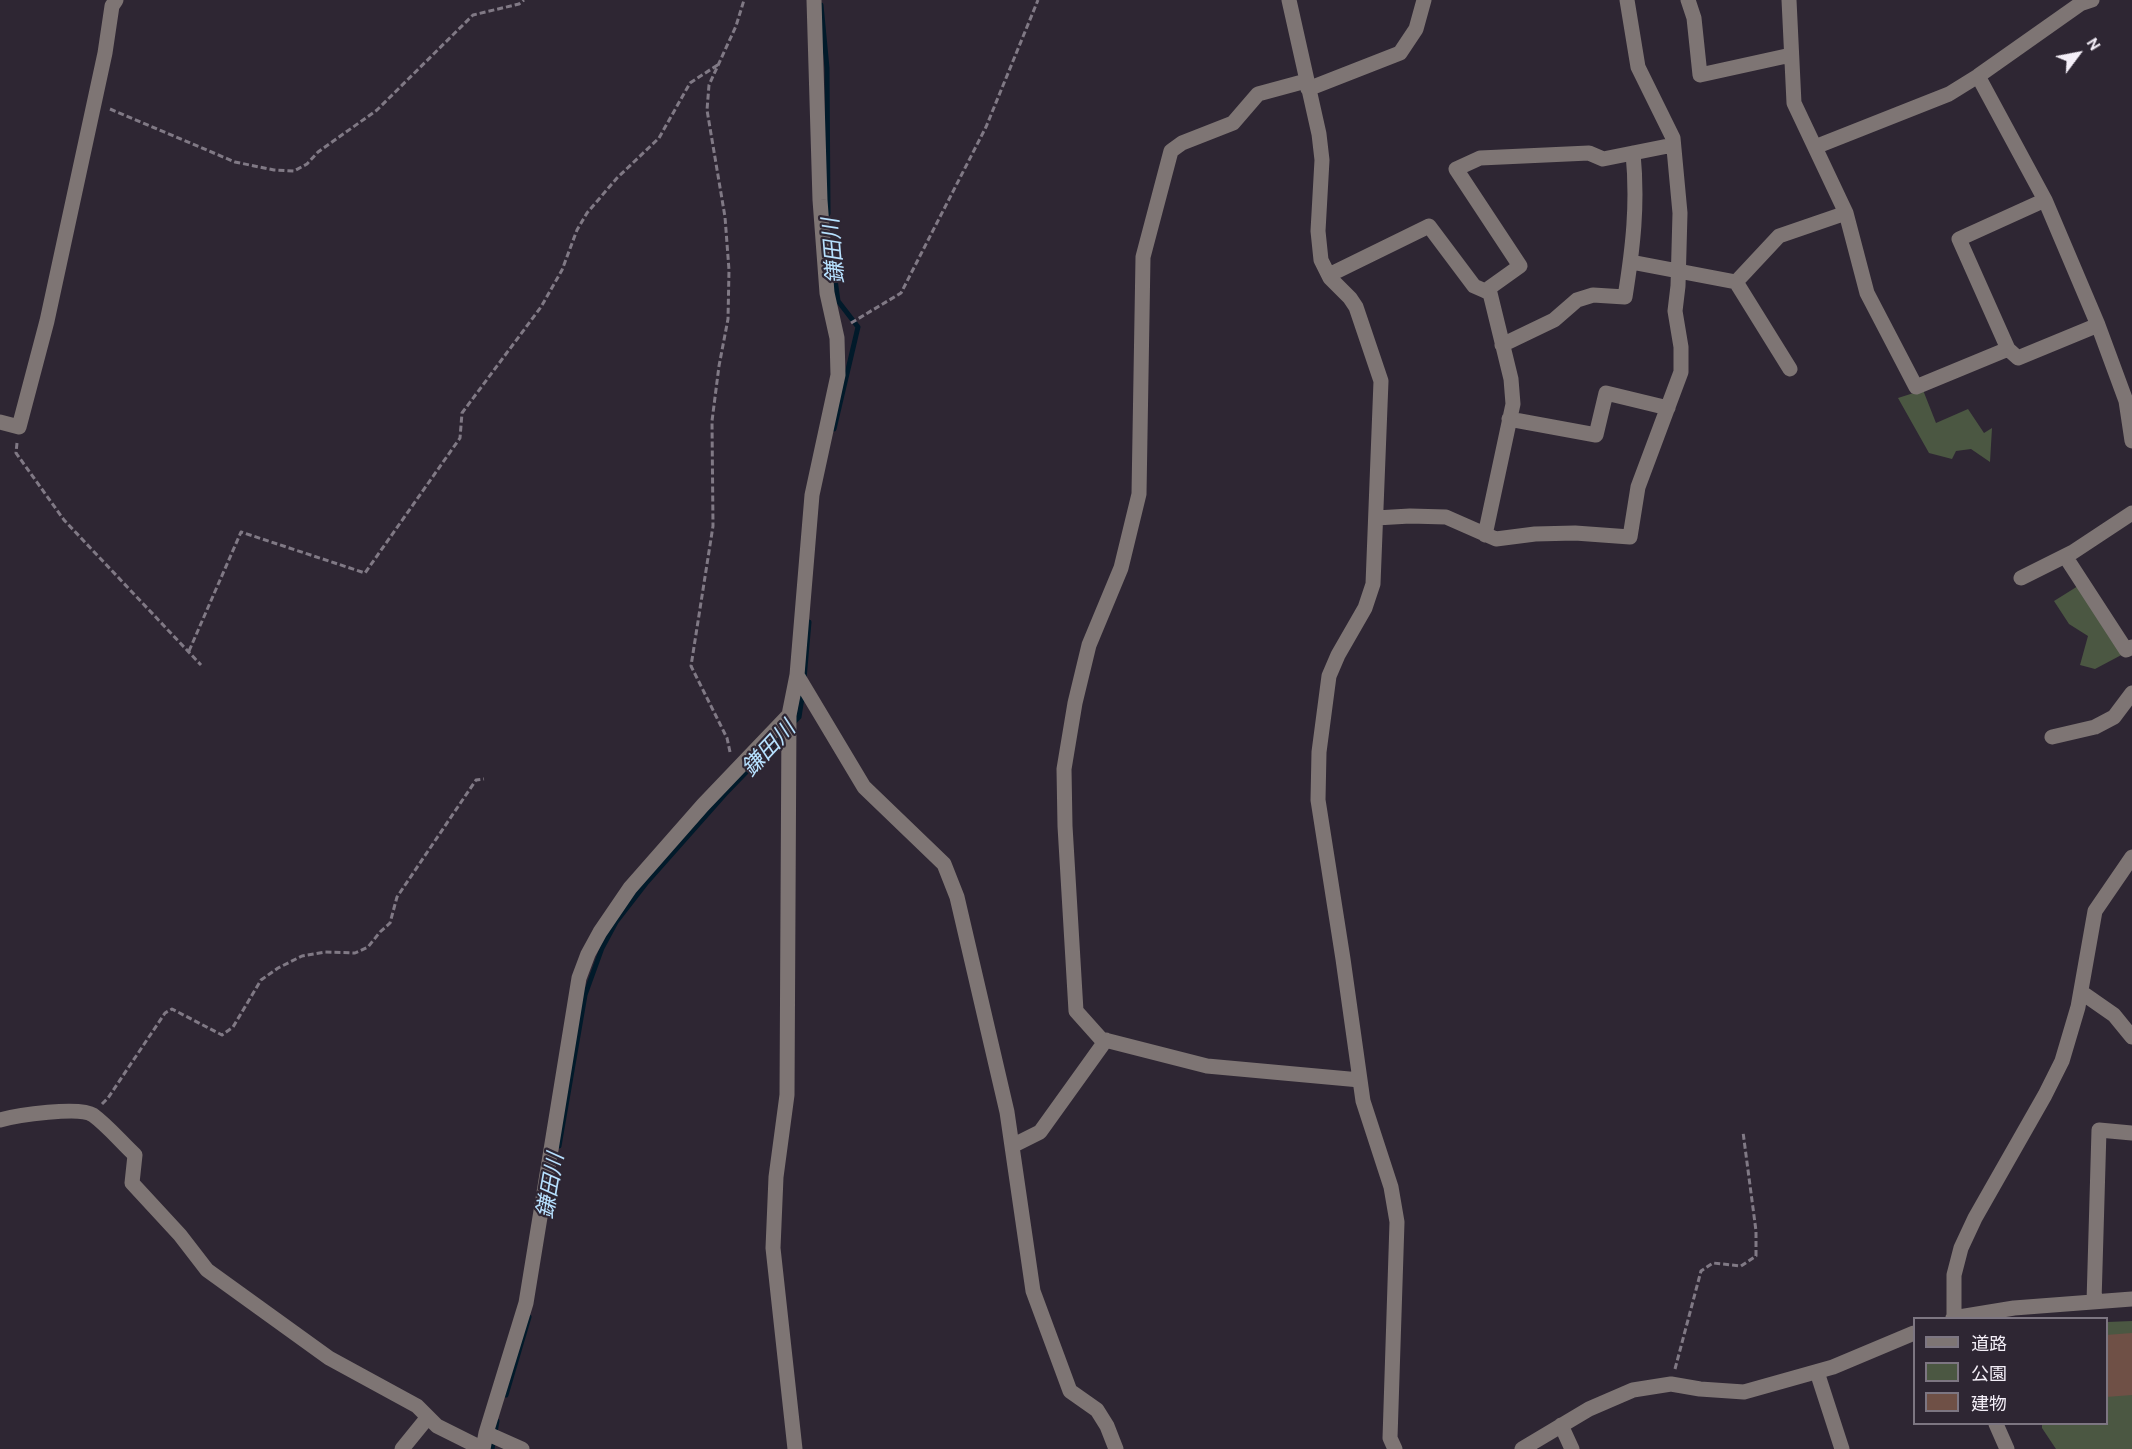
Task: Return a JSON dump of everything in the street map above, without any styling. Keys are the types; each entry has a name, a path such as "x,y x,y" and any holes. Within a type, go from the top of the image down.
{"street":[{"path":"0,422 19,427 46,321 94,102 112,6 116,0"},
{"path":"795,1449 773,1248 776,1177 787,1095 789,715 797,675 812,495 838,375 836,332 827,293 820,200 814,0"},
{"path":"1289,0 1319,134 1322,160 1318,231 1321,260 1329,275 1356,308 1381,381 1373,584 1365,609 1338,655 1329,676 1320,752 1318,800 1363,1101 1391,1187 1397,1222 1390,1438 1395,1449"},
{"path":"1360,1080 1207,1066 1101,1039 1076,1011 1065,826 1064,768 1075,703 1089,645 1121,568 1139,494 1143,257 1171,151 1182,143 1233,123 1258,94 1307,85 1400,53 1416,29 1424,0"},
{"path":"1376,518 1446,517 1496,540 1535,534 1575,533 1630,537 1638,488 1681,372 1682,347 1675,311 1680,213 1673,138 1638,67 1627,0"},
{"path":"1688,0 1694,18 1700,75 1791,54"},
{"path":"1788,0 1794,103 1846,213 1867,293 1916,387 2007,349"},
{"path":"1815,147 1949,94 2086,1"},
{"path":"1978,76 2045,200 2098,325 2126,401 2132,441"},
{"path":"1485,291 1520,266 1456,170 1480,158 1589,153 1603,159 1674,145"},
{"path":"1502,345 1554,320 1577,300 1593,295 1625,297 1631,262 1636,189 1633,153"},
{"path":"2045,200 1959,239 2007,349 2018,358 2098,325"},
{"path":"1736,282 1779,236 1846,213"},
{"path":"1329,275 1429,226 1474,286 1490,293 1510,379 1512,404 1485,535"},
{"path":"1631,262 1736,282 1790,369"},
{"path":"1509,420 1596,435 1606,393 1668,408"},
{"path":"2021,578 2065,556 2132,513"},
{"path":"2065,556 2130,653"},
{"path":"797,675 864,787 944,864 957,897 1007,1112 1033,1290 1070,1391 1097,1410 1107,1426 1116,1449"},
{"path":"2052,737 2095,727 2114,717 2132,693"},
{"path":"0,1120 15,1116 77,1111 92,1114 135,1155 132,1183 180,1235 207,1270 329,1358 417,1406 437,1426 483,1449 526,1303 579,978 588,954 630,888 735,771 789,715"},
{"path":"1954,1317 1954,1275 1961,1248 1975,1218 2062,1061 2081,992 2095,911 2132,857"},
{"path":"2081,992 2114,1015 2132,1037"},
{"path":"1012,1146 1040,1132 1106,1040"},
{"path":"2094,1302 2099,1130 2132,1133"},
{"path":"1960,1317 2013,1308 2132,1299"},
{"path":"1522,1449 1589,1409 1633,1390 1671,1384 1700,1389 1744,1392 1833,1367 1913,1333"},
{"path":"1817,1372 1842,1449"},
{"path":"402,1449 428,1417"},
{"path":"1562,1425 1572,1449"},
{"path":"1996,1425 2007,1449"},
{"path":"486,1433 522,1449"}],"path":[{"path":"94,102 235,162 274,170 294,171 307,164 318,152 377,111 473,15 519,4 524,0"},
{"path":"735,771 727,738 692,666 713,526 712,421 728,319 729,270 725,217 707,110 709,85 736,26 744,0"},
{"path":"836,332 901,293 986,127 1038,0"},
{"path":"189,651 241,532 365,573 460,438 462,413 541,307 562,270 577,230 587,213 617,178 659,138 690,83 719,64"},
{"path":"19,427 16,453 64,520 201,665"},
{"path":"92,1114 108,1098 165,1013 172,1009 222,1035 233,1027 261,980 278,968 302,956 325,952 355,953 368,947 390,923 398,897 476,780 484,779"},
{"path":"1671,1384 1701,1271 1713,1263 1741,1266 1756,1256 1756,1231 1743,1132"}],"green space":[{"path":"1923,390 1936,423 1968,409 1984,433 1992,428 1990,462 1971,449 1956,451 1952,459 1929,453 1898,398"},
{"path":"2078,586 2127,652 2095,669 2080,665 2088,636 2069,624 2054,601"},
{"path":"2132,1321 2132,1449 2056,1449 2042,1425 2108,1425 2108,1322"}],"building":[{"path":"2132,1333 2132,1395 2108,1397 2108,1335"}],"waterway":[{"name":"鎌田川","path":"821,5 827,68 828,214"},
{"name":"鎌田川","path":"831,250 838,301 858,327 834,429"},
{"name":"鎌田川","path":"804,679 809,622"},
{"name":"鎌田川","path":"792,724 799,717 803,691"},
{"name":"鎌田川","path":"559,1146 585,995 602,948 616,922 647,882 725,794 786,731"},
{"name":"鎌田川","path":"506,1395 529,1317"},
{"name":"鎌田川","path":"492,1449 497,1421"}]}
